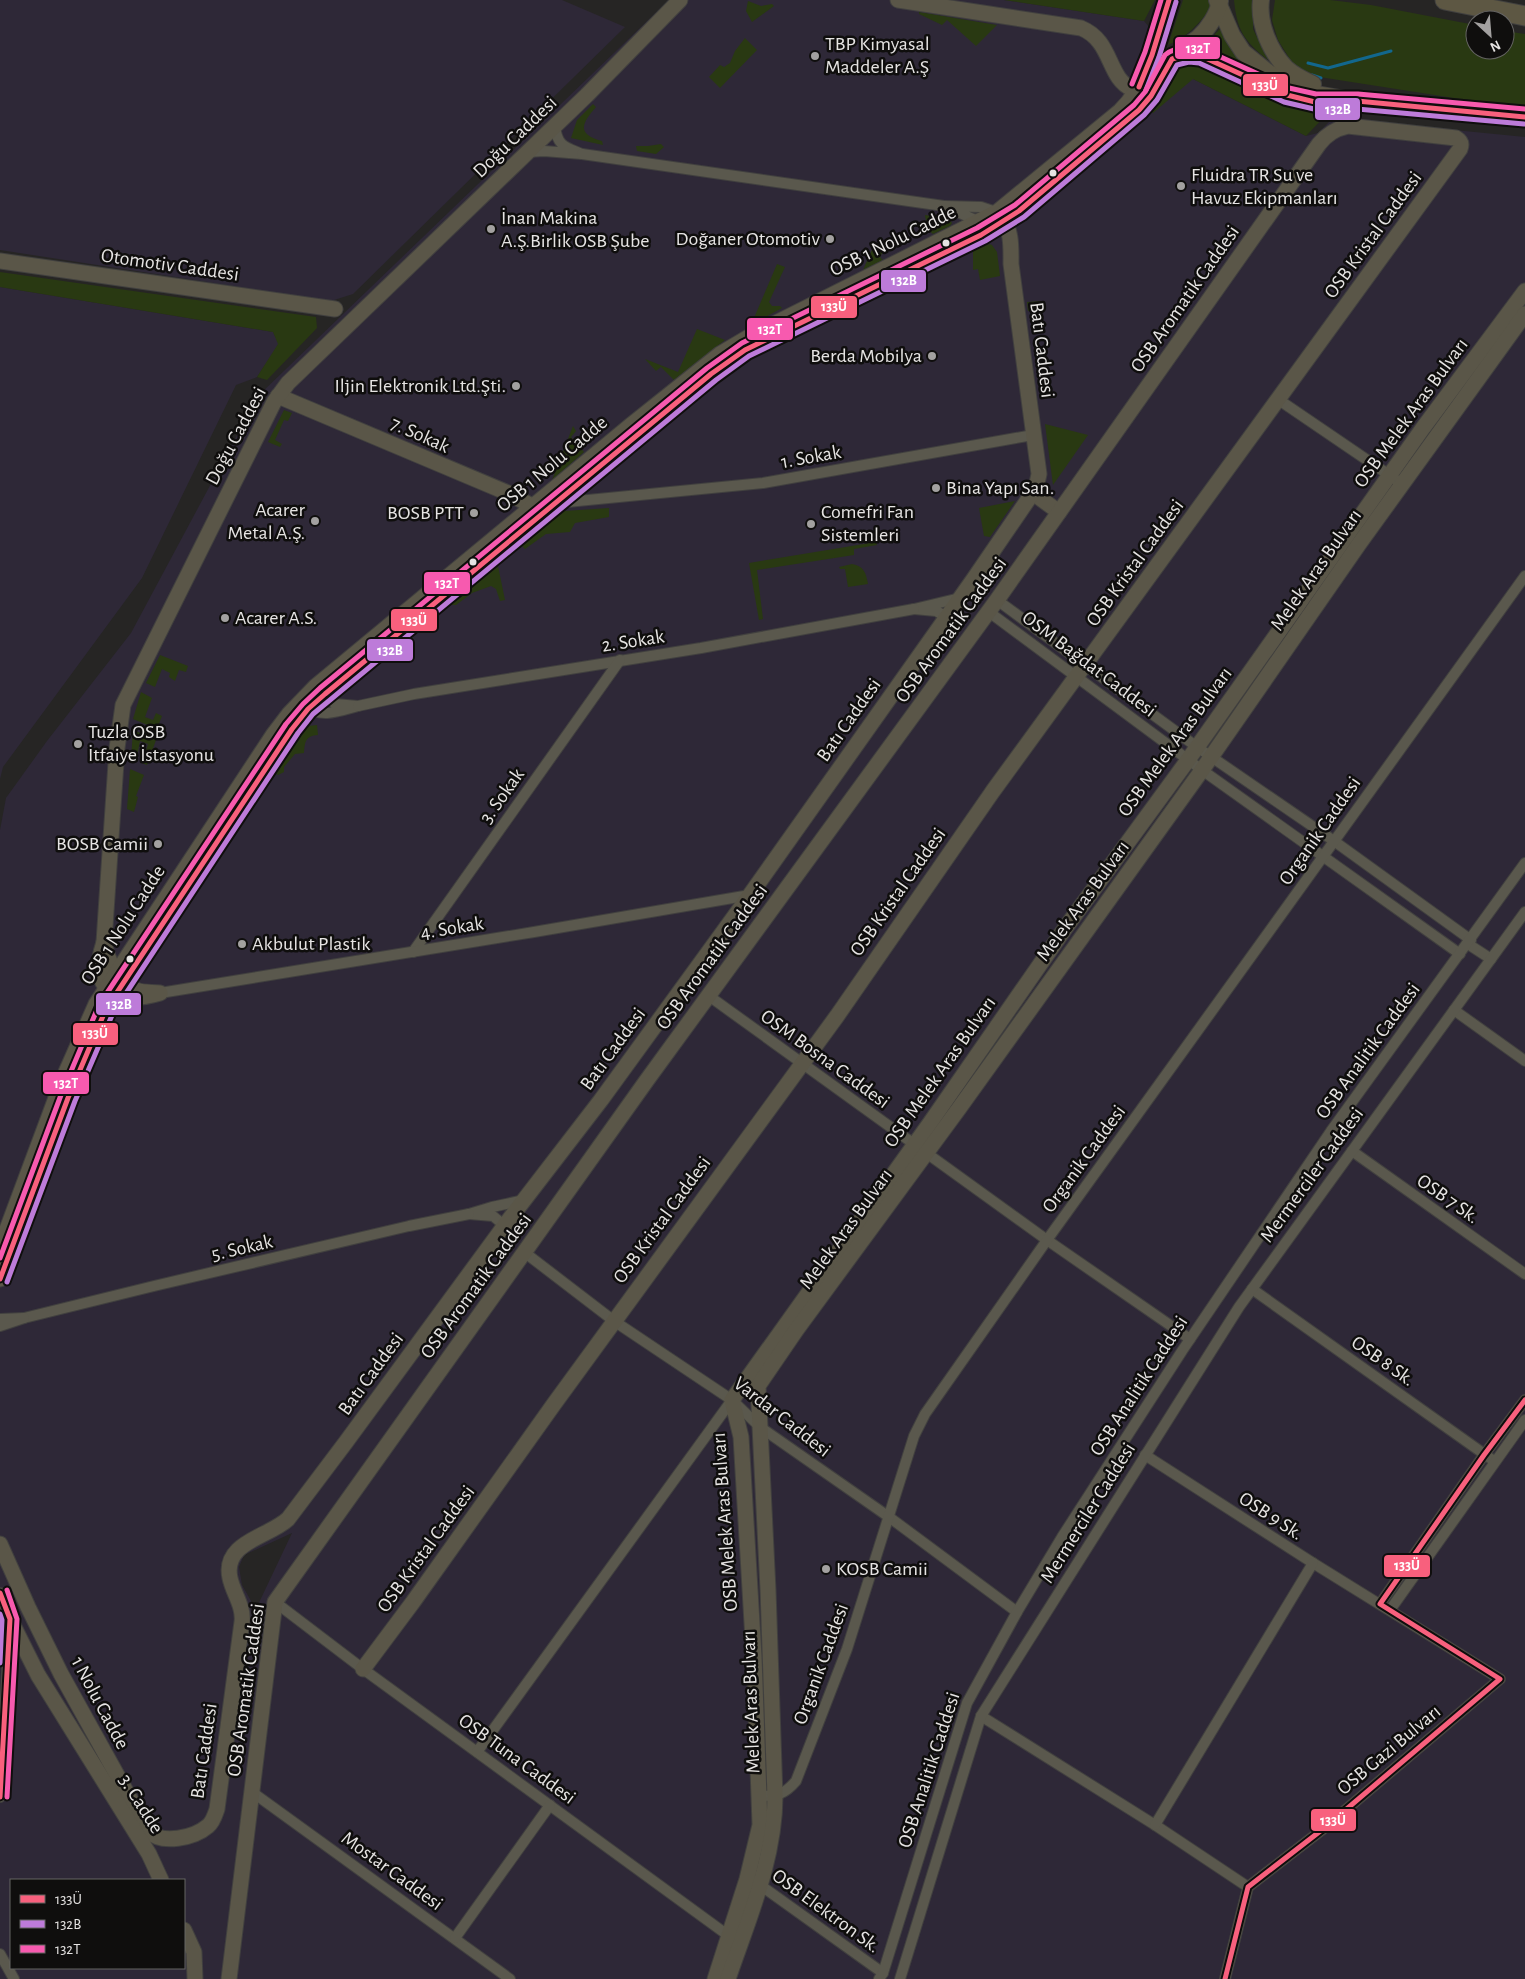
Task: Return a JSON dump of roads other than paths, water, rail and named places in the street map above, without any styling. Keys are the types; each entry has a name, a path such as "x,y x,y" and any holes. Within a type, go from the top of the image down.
{"highway":[{"path":"1445,0 1525,16"}],"main road":[{"path":"1261,0 1260,8 1265,34 1278,57 1287,68 1313,84 1357,101"},
{"path":"1218,2 1232,35 1242,52 1269,73 1310,93 1357,101 1525,117"},
{"name":"OSB 1 Nolu Cadde","path":"1172,59 1180,50 1199,38 1215,16 1218,2"},
{"path":"1172,59 1189,54 1201,56 1255,82 1287,95 1314,102 1357,101"}],"street":[{"name":"Doğu Caddesi","path":"110,992 102,982 99,970 104,942 117,748 123,705 278,396 288,384 555,126 680,0"},
{"path":"898,0 1081,28 1102,43 1116,72 1129,111"},
{"name":"OSB 1 Nolu Cadde","path":"1129,111 1152,55 1169,0"},
{"name":"OSB 1 Nolu Cadde","path":"0,1248 67,1070 90,1015 120,977 273,735 289,714 307,702 545,504 576,486 704,380 745,350 994,221 1015,200 1151,96 1172,59"},
{"path":"1116,72 1126,87 1138,88"},
{"path":"555,126 557,138 561,144 582,154"},
{"name":"OSB Aromatik Caddesi","path":"233,1976 252,1792 275,1602 524,1252 993,606 1326,136 1337,129 1348,126 1456,138"},
{"name":"OSB Kristal Caddesi","path":"363,1669 801,1064 993,791 1460,149 1462,145 1456,138"},
{"path":"528,152 544,151 582,154 944,206 982,207 994,221"},
{"path":"944,206 994,221"},
{"name":"OSB 1 Nolu Cadde","path":"307,702 325,694 696,372 731,347 806,307 994,221"},
{"name":"Batı Caddesi","path":"196,1832 211,1823 217,1809 242,1622 241,1607 230,1575 230,1565 234,1555 248,1541 279,1526 288,1519 346,1442 524,1200 584,1123 750,895 947,617 1038,484 1039,474 1011,264 994,221"},
{"name":"Otomotiv Caddesi","path":"0,261 335,309"},
{"name":"OSB Melek Aras Bulvarı","path":"714,1979 735,1940 754,1881 760,1825 754,1661 741,1437 732,1400 920,1149 1066,927 1196,747 1396,480 1525,291"},
{"name":"Melek Aras Bulvarı","path":"754,1881 774,1827 770,1660 758,1386 920,1149 1202,770 1396,480 1525,314"},
{"name":"7. Sokak","path":"278,396 545,504"},
{"path":"1279,400 1396,480"},
{"name":"1. Sokak","path":"545,504 763,483 1034,435"},
{"path":"576,486 593,499"},
{"path":"1033,493 1059,512"},
{"name":"Organik Caddesi","path":"774,1796 788,1791 796,1781 846,1649 914,1436 925,1414 1047,1240 1525,576"},
{"name":"2. Sokak","path":"307,702 314,711 328,712 414,694 701,648 914,609 960,598"},
{"name":"OSM Bağdat Caddesi","path":"993,606 1081,671 1334,841 1490,959"},
{"name":"2. Sokak","path":"914,609 936,611 947,617"},
{"name":"3. Sokak","path":"413,952 620,660"},
{"name":"OSM Bağdat Caddesi","path":"1081,671 1188,760 1460,954"},
{"name":"2. Sokak","path":"325,694 335,704 358,706"},
{"name":"OSB Analitik Caddesi","path":"881,1976 967,1703 1017,1612 1062,1537 1190,1339 1331,1131 1525,863"},
{"name":"4. Sokak","path":"160,993 750,895"},
{"name":"Mermerciler Caddesi","path":"900,1979 981,1716 1252,1289 1525,912"},
{"name":"Doğu Caddesi","path":"104,942 109,959 120,977"},
{"path":"120,977 134,989 160,993"},
{"path":"110,992 123,998 137,998 160,993"},
{"name":"OSB 1 Nolu Cadde","path":"0,1279 110,992"},
{"name":"OSM Bosna Caddesi","path":"709,996 1047,1240 1190,1339"},
{"path":"1454,1010 1525,1061"},
{"name":"OSB 7 Sk.","path":"1352,1151 1525,1274"},
{"name":"5. Sokak","path":"0,1326 24,1318 154,1286 524,1200"},
{"name":"5. Sokak","path":"469,1214 493,1216 505,1226"},
{"name":"Vardar Caddesi","path":"524,1252 614,1321 732,1400 760,1427 888,1517 1017,1612"},
{"name":"OSB 8 Sk.","path":"1252,1289 1494,1460"},
{"name":"5. Sokak","path":"0,1319 24,1318"},
{"path":"478,1752 732,1400"},
{"path":"1380,1604 1525,1400"},
{"path":"1390,1610 1494,1460 1525,1420"},
{"name":"OSB 9 Sk.","path":"1145,1455 1380,1604"},
{"name":"1 Nolu Cadde","path":"0,1544 28,1607 65,1682 148,1831 154,1836 164,1839 196,1832"},
{"path":"1155,1825 1313,1563"},
{"name":"3. Cadde","path":"0,1593 10,1620 38,1675 149,1854 161,1879"},
{"name":"OSB Tuna Caddesi","path":"275,1602 363,1669 735,1940"},
{"name":"OSB Gazi Bulvarı","path":"1248,1887 1322,1828 1500,1679 1380,1604"},
{"path":"0,1797 10,1620"},
{"path":"754,1661 770,1660"},
{"path":"981,1716 1155,1825 1248,1887 1225,1979"},
{"name":"Mostar Caddesi","path":"252,1792 510,1979"},
{"path":"759,1796 774,1796"},
{"path":"455,1938 550,1805"},
{"name":"OSB Elektron Sk.","path":"754,1881 881,1976"},
{"path":"185,1932 194,1952 195,1979"},
{"path":"728,1979 735,1940"},
{"path":"0,1954 13,1978"},
{"path":"0,1968 9,1973 13,1978"}],"waterway":[{"path":"1308,63 1328,68 1391,51"},
{"path":"1312,75 1321,78"}],"place":[{"name":"TBP Kimyasal Maddeler A.Ş","path":"815,56"},
{"name":"Fluidra TR Su ve Havuz Ekipmanları","path":"1181,186"},
{"name":"İnan Makina A.Ş.Birlik OSB Şube","path":"491,229"},
{"name":"Doğaner Otomotiv","path":"830,239"},
{"name":"Berda Mobilya","path":"932,356"},
{"name":"Iljin Elektronik Ltd.Şti.","path":"516,386"},
{"name":"Bina Yapı San.","path":"936,488"},
{"name":"BOSB PTT","path":"474,513"},
{"name":"Acarer Metal A.Ş.","path":"315,521"},
{"name":"Comefri Fan Sistemleri","path":"811,524"},
{"name":"Acarer A.S.","path":"225,618"},
{"name":"Tuzla OSB İtfaiye İstasyonu","path":"78,744"},
{"name":"BOSB Camii","path":"158,844"},
{"name":"Akbulut Plastik","path":"242,944"},
{"name":"KOSB Camii","path":"826,1569"}]}
